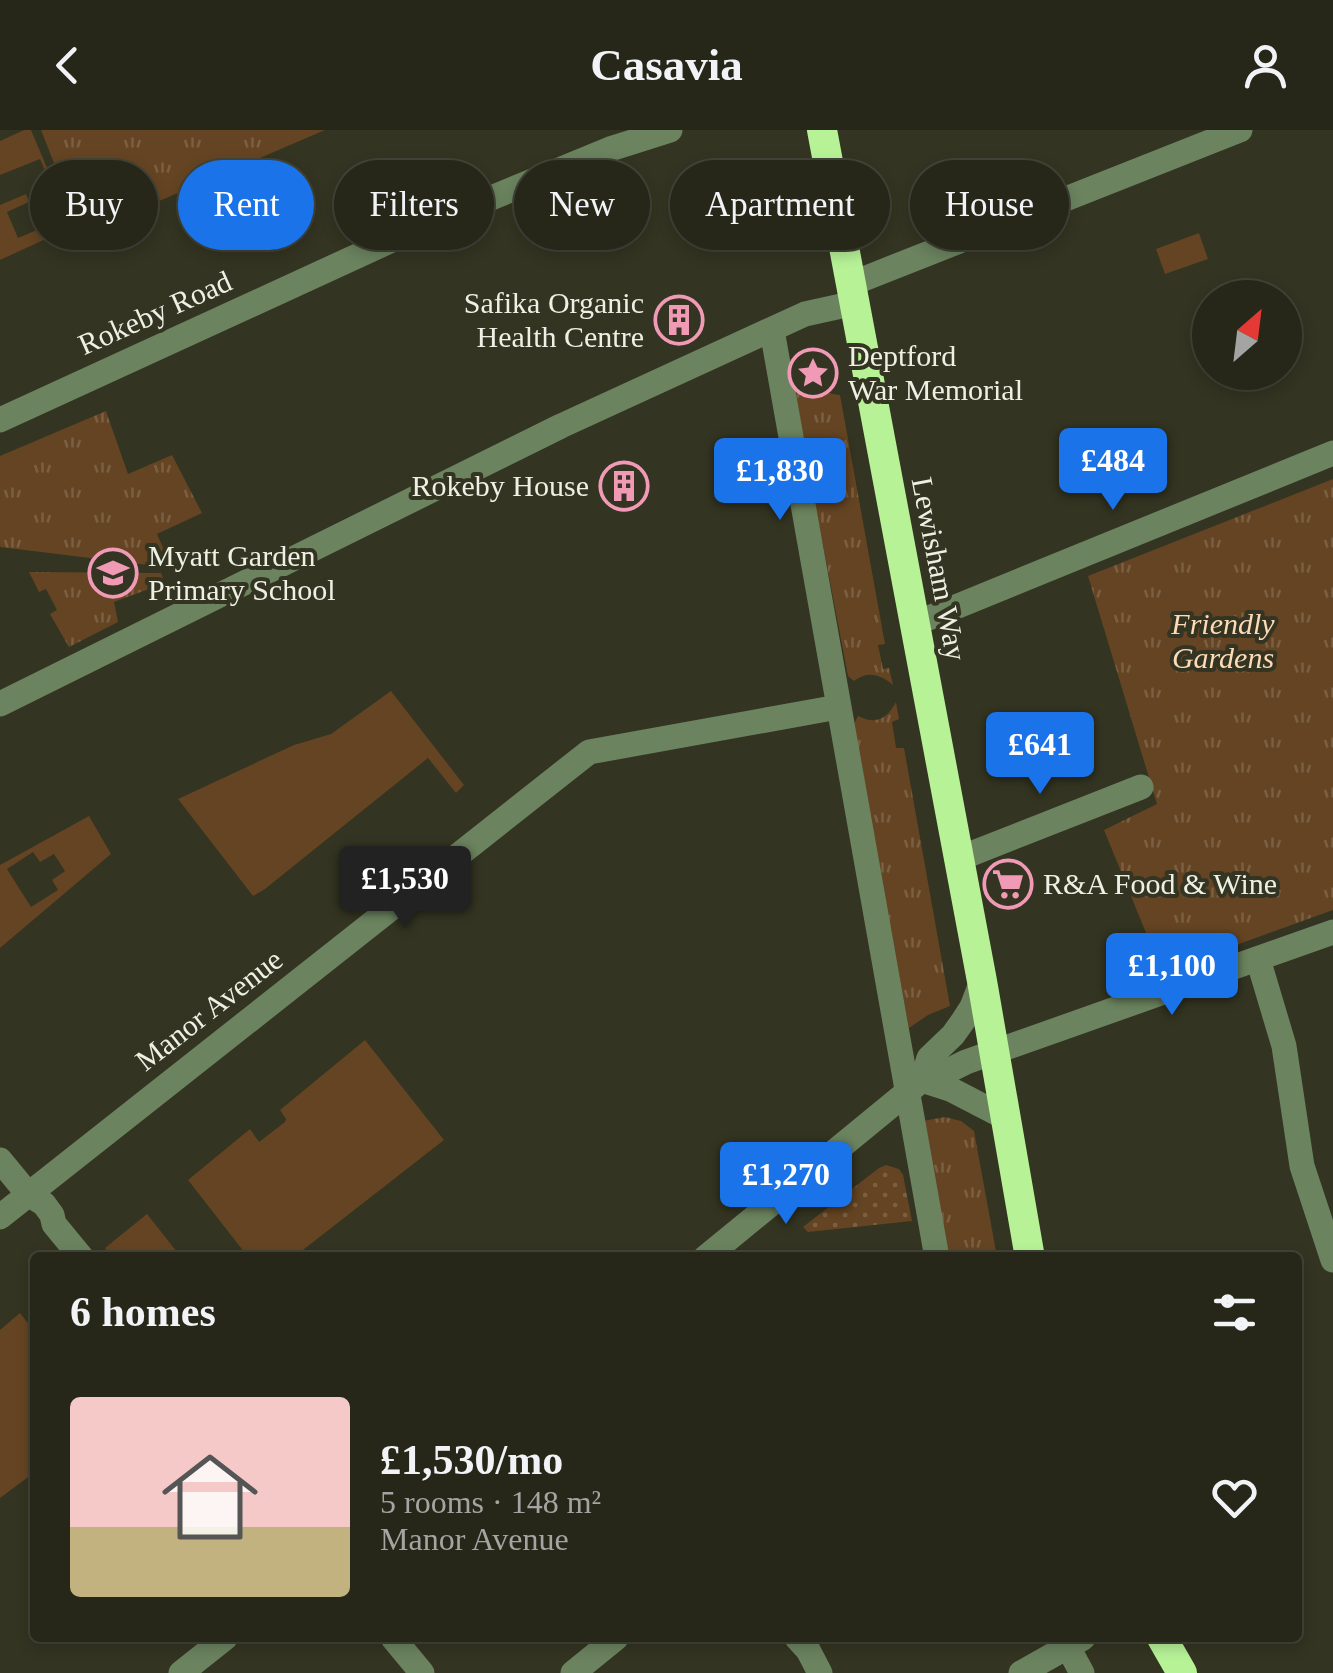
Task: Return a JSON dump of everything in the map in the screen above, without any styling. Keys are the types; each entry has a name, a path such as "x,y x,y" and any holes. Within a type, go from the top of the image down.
{"highway":[{"name":"Lewisham Way","path":"822,130 1029,1252"},
{"path":"1164,1642 1182,1673"}],"street":[{"name":"Rokeby Road","path":"0,420 416,229 610,149 670,130"},
{"path":"0,704 560,426 853,293 1240,130"},
{"path":"772,330 838,707 915,1086 936,1252"},
{"path":"914,624 1333,453"},
{"name":"Manor Avenue","path":"0,1217 589,752 838,707"},
{"path":"958,859 1142,787"},
{"path":"712,1252 915,1086 966,1062 1333,932"},
{"path":"1258,959 1284,1046 1302,1166 1333,1260"},
{"path":"915,1086 929,1058 972,1007 982,981"},
{"path":"915,1086 968,1098 1006,1118"},
{"path":"0,1160 28,1194 44,1204 54,1224 77,1252"},
{"path":"181,1673 220,1642"},
{"path":"395,1642 422,1673"},
{"path":"574,1673 611,1642"},
{"path":"801,1642 820,1673"},
{"path":"1022,1673 1068,1642"},
{"path":"1072,1642 1082,1673"}],"green space":[{"path":"31,130 44,160 30,160 0,175 0,141"},
{"path":"41,130 325,130 255,160 178,160 178,193 158,201 158,160 53,160"},
{"path":"26,194 29,202 7,212 18,238 30,233 30,246 0,260 0,205"},
{"path":"1199,233 1208,259 1165,274 1156,249"},
{"path":"791,377 840,395 885,644 878,645 883,669 889,668 893,685 874,675 854,681 848,676"},
{"path":"106,411 128,474 172,455 202,513 157,534 172,568 0,547 0,456"},
{"name":"Friendly Gardens","path":"1333,479 1333,910 1162,972 1104,830 1157,804 1088,576"},
{"path":"29,572 161,573 165,583 114,602 118,622 69,647 50,614 57,610 46,589 39,592"},
{"path":"391,691 464,785 456,793 428,758 253,896 178,799 294,745 331,734"},
{"path":"896,702 899,719 892,722 896,748 904,748 950,1006 909,1028 853,726 858,716 880,719"},
{"path":"89,816 111,854 0,948 0,865","holes":["33,852 40,862 54,854 65,871 52,880 58,890 31,907 7,869"]},
{"path":"365,1040 444,1140 300,1252 244,1252 188,1180 250,1129 259,1142 285,1122 280,1110"},
{"path":"945,1117 961,1121 974,1131 996,1252 947,1252 923,1121"},
{"path":"886,1165 899,1169 903,1175 912,1221 808,1232 803,1227 879,1168"},
{"path":"147,1214 177,1252 108,1252 105,1248"},
{"path":"20,1313 30,1326 30,1476 0,1498 0,1330"}],"place":[{"name":"Safika Organic Health Centre","path":"679,320"},
{"name":"Deptford War Memorial","path":"813,373"},
{"name":"Rokeby House","path":"624,486"},
{"name":"Myatt Garden Primary School","path":"113,573"},
{"name":"R&A Food & Wine","path":"1008,884"}]}
